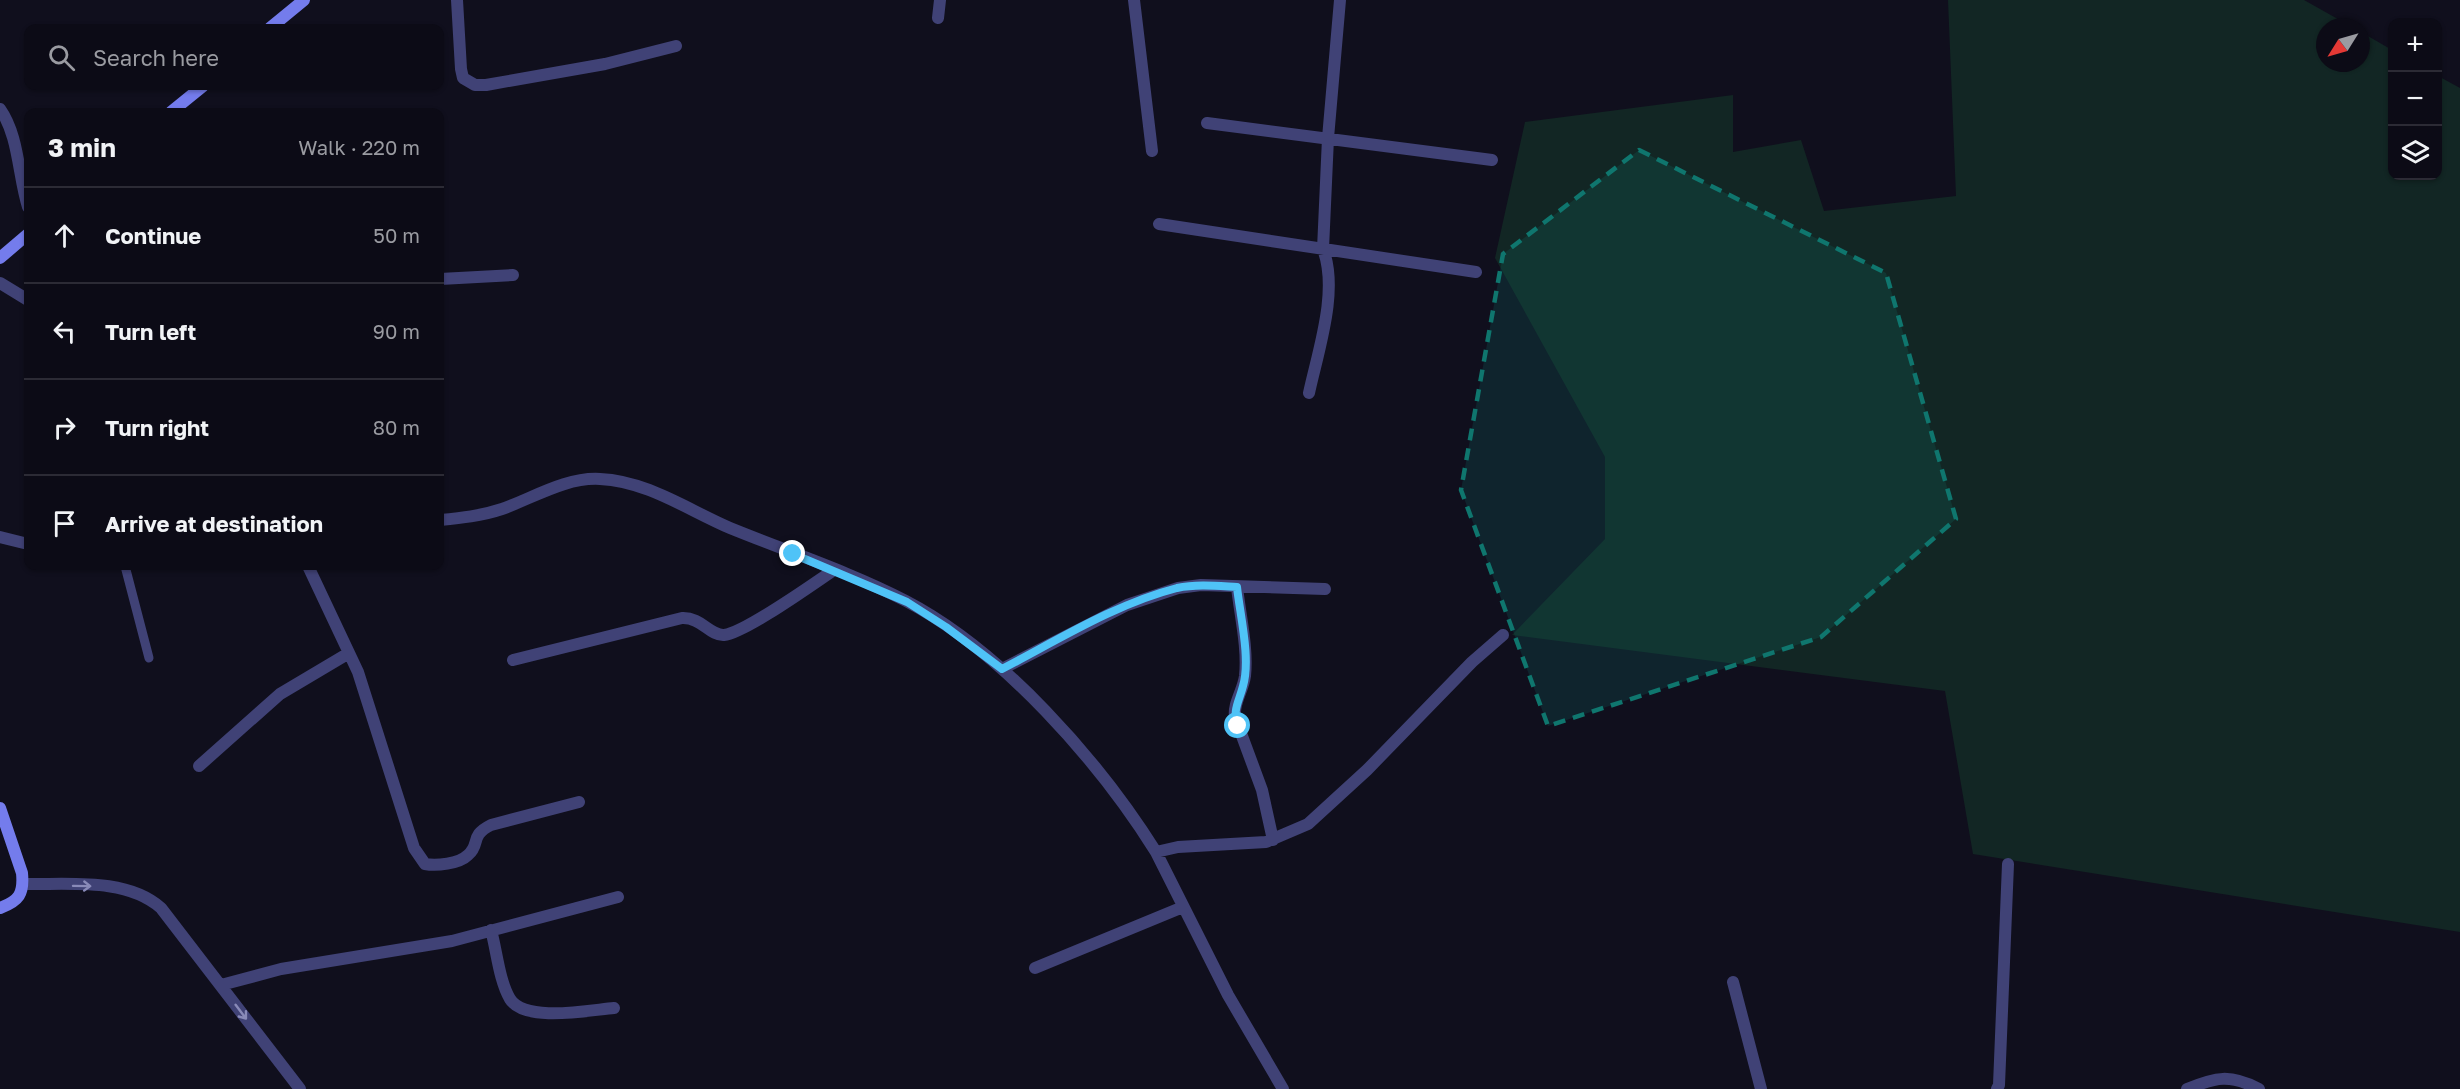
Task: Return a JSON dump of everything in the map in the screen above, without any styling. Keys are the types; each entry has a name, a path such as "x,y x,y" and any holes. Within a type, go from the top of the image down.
{"street":[{"path":"275,24 304,0"},
{"path":"457,0 461,69 463,78 475,85 556,74 676,46"},
{"path":"938,18 940,0"},
{"path":"1134,0 1152,151"},
{"path":"1309,393 1328,305 1327,260 1323,249 1328,138 1340,0"},
{"path":"176,108 198,90"},
{"path":"0,109 10,125 24,194"},
{"path":"1207,123 1492,160"},
{"path":"1159,224 1476,272"},
{"path":"0,258 24,237"},
{"path":"444,279 513,275"},
{"path":"0,283 24,298"},
{"path":"444,520 484,515 562,485 589,478 603,479 648,489 707,518 907,602 946,627 1002,669 1047,712 1095,768 1156,852 1233,1004 1284,1089"},
{"path":"0,537 24,543"},
{"path":"310,570 349,653 370,706 414,848 425,864 433,866 469,855 480,830 491,825 579,802"},
{"path":"513,660 682,618 692,617 724,635 778,607 834,570"},
{"path":"1002,669 1127,605 1178,588 1201,585 1325,589"},
{"path":"1237,587 1245,663 1243,686 1236,705 1235,717 1262,790 1273,840"},
{"path":"1156,852 1178,847 1273,840 1308,824 1330,806 1472,662 1503,635"},
{"path":"199,766 279,694 349,653"},
{"path":"0,808 22,873 23,884 21,895 17,900 0,908"},
{"path":"1997,1089 1999,1085 2008,864"},
{"path":"23,884 102,886 141,895 161,908 300,1089"},
{"path":"221,985 280,969 452,941 618,897"},
{"path":"1035,968 1183,907"},
{"path":"491,930 506,987 511,1000 519,1007 540,1013 614,1008"},
{"path":"1733,982 1761,1089"},
{"path":"2187,1089 2214,1078 2232,1078 2259,1089"}],"lane":[{"path":"126,570 149,658"}],"highlighted area":[{"path":"1639,150 1886,273 1956,519 1821,637 1548,726 1461,490 1503,254"}],"green space":[{"path":"1948,0 2304,0 2336,18 2316,18 2316,72 2370,72 2370,37 2388,48 2388,180 2442,180 2442,78 2460,88 2460,932 1973,854 1945,691 1512,635 1605,539 1605,457 1495,258 1525,122 1733,95 1733,152 1801,140 1824,211 1956,196"}],"route":[{"path":"793,554 907,602 946,627 1002,669 1127,605 1178,588 1201,585 1237,587 1245,663 1243,686 1234,711 1238,726"}]}
